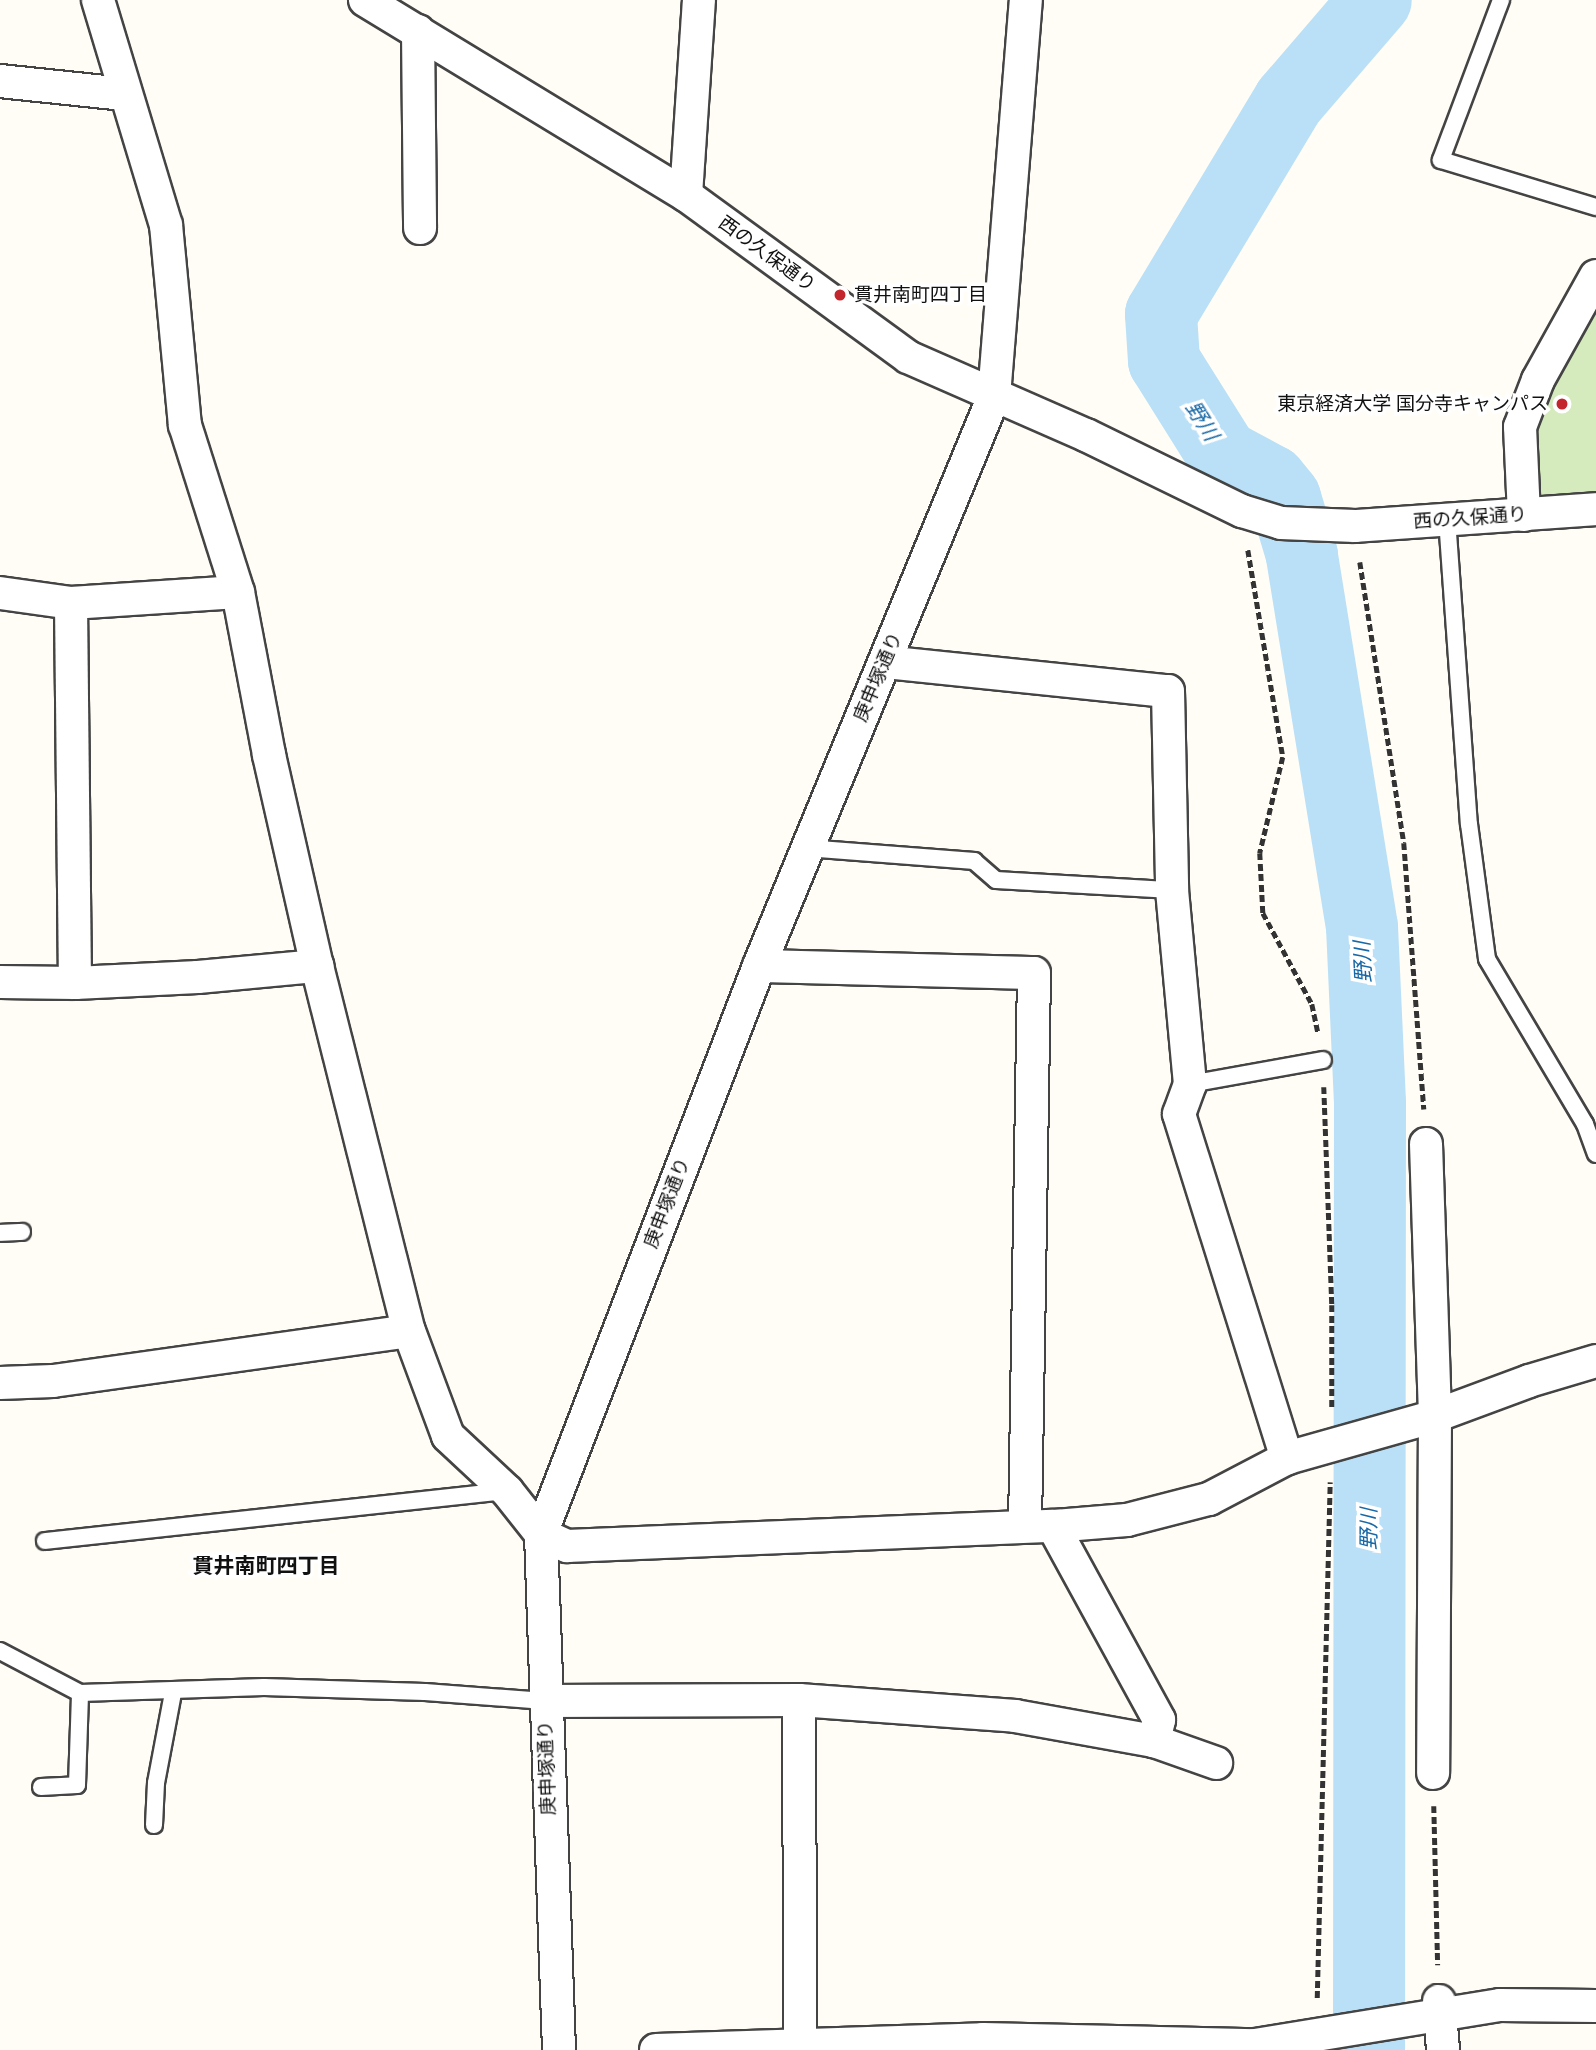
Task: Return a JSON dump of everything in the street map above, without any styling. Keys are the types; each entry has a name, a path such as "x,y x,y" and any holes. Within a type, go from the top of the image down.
{"street":[{"path":"97,0 166,225 185,425 238,592 269,755 317,966 409,1331 448,1436 507,1491 541,1534 567,1546 1127,1520 1209,1499 1287,1458 1435,1416 1529,1381 1596,1361"},
{"name":"西の久保通り","path":"365,0 686,195 908,357 1086,435 1250,513 1280,523 1349,526 1596,509"},
{"path":"686,195 699,0"},
{"name":"庚申塚通り","path":"559,2050 541,1534 759,966 994,396 1026,0"},
{"path":"418,31 420,228"},
{"path":"0,80 124,94"},
{"path":"1524,515 1520,427 1538,380 1596,276"},
{"path":"0,593 71,603 238,592"},
{"path":"71,603 75,983"},
{"path":"885,662 1168,691 1172,890 1190,1084 1179,1114 1287,1458"},
{"path":"0,982 75,983 198,977 317,966"},
{"path":"759,966 1034,974 1039,1526 1159,1720 1154,1741"},
{"path":"1426,1144 1435,1416 1433,1773"},
{"path":"0,1383 53,1381 409,1331"},
{"path":"799,1700 800,2043"},
{"path":"545,1701 799,1700 1015,1716 1154,1741 1216,1763"},
{"path":"656,2050 800,2043 983,2039 1255,2045 1317,2043 1440,2007 1596,2006"},
{"path":"1440,2007 1443,2050"}],"lane":[{"path":"1501,0 1441,160 1596,207"},
{"path":"1447,519 1469,824 1487,959 1585,1124 1596,1154"},
{"path":"806,848 974,861 996,880 1172,890"},
{"path":"1190,1084 1322,1060"},
{"path":"0,1233 22,1232"},
{"path":"45,1541 507,1491"},
{"path":"0,1651 80,1693 173,1693 264,1687 425,1692 545,1701"},
{"path":"41,1787 77,1785 80,1693"},
{"path":"154,1825 156,1783 173,1693"}],"path":[{"path":"1250,513 1283,757 1260,853 1263,913 1312,1004 1322,1060 1332,1305 1333,1443 1317,2043"},
{"path":"1349,526 1404,843 1426,1144"},
{"path":"1433,1773 1440,2007"}],"green space":[{"name":"東京経済大学 国分寺キャンパス","path":"1596,294 1596,501 1530,503 1523,426"}],"waterway":[{"name":"野川","path":"1369,2050 1370,1103 1362,927 1302,555 1285,498 1271,481 1223,455 1164,361 1161,314 1289,101 1376,0"}],"place":[{"name":"貫井南町四丁目","path":"840,295"},
{"name":"東京経済大学 国分寺キャンパス","path":"1562,404"}],"district":[{"name":"貫井南町四丁目","path":"266,1566"}]}
